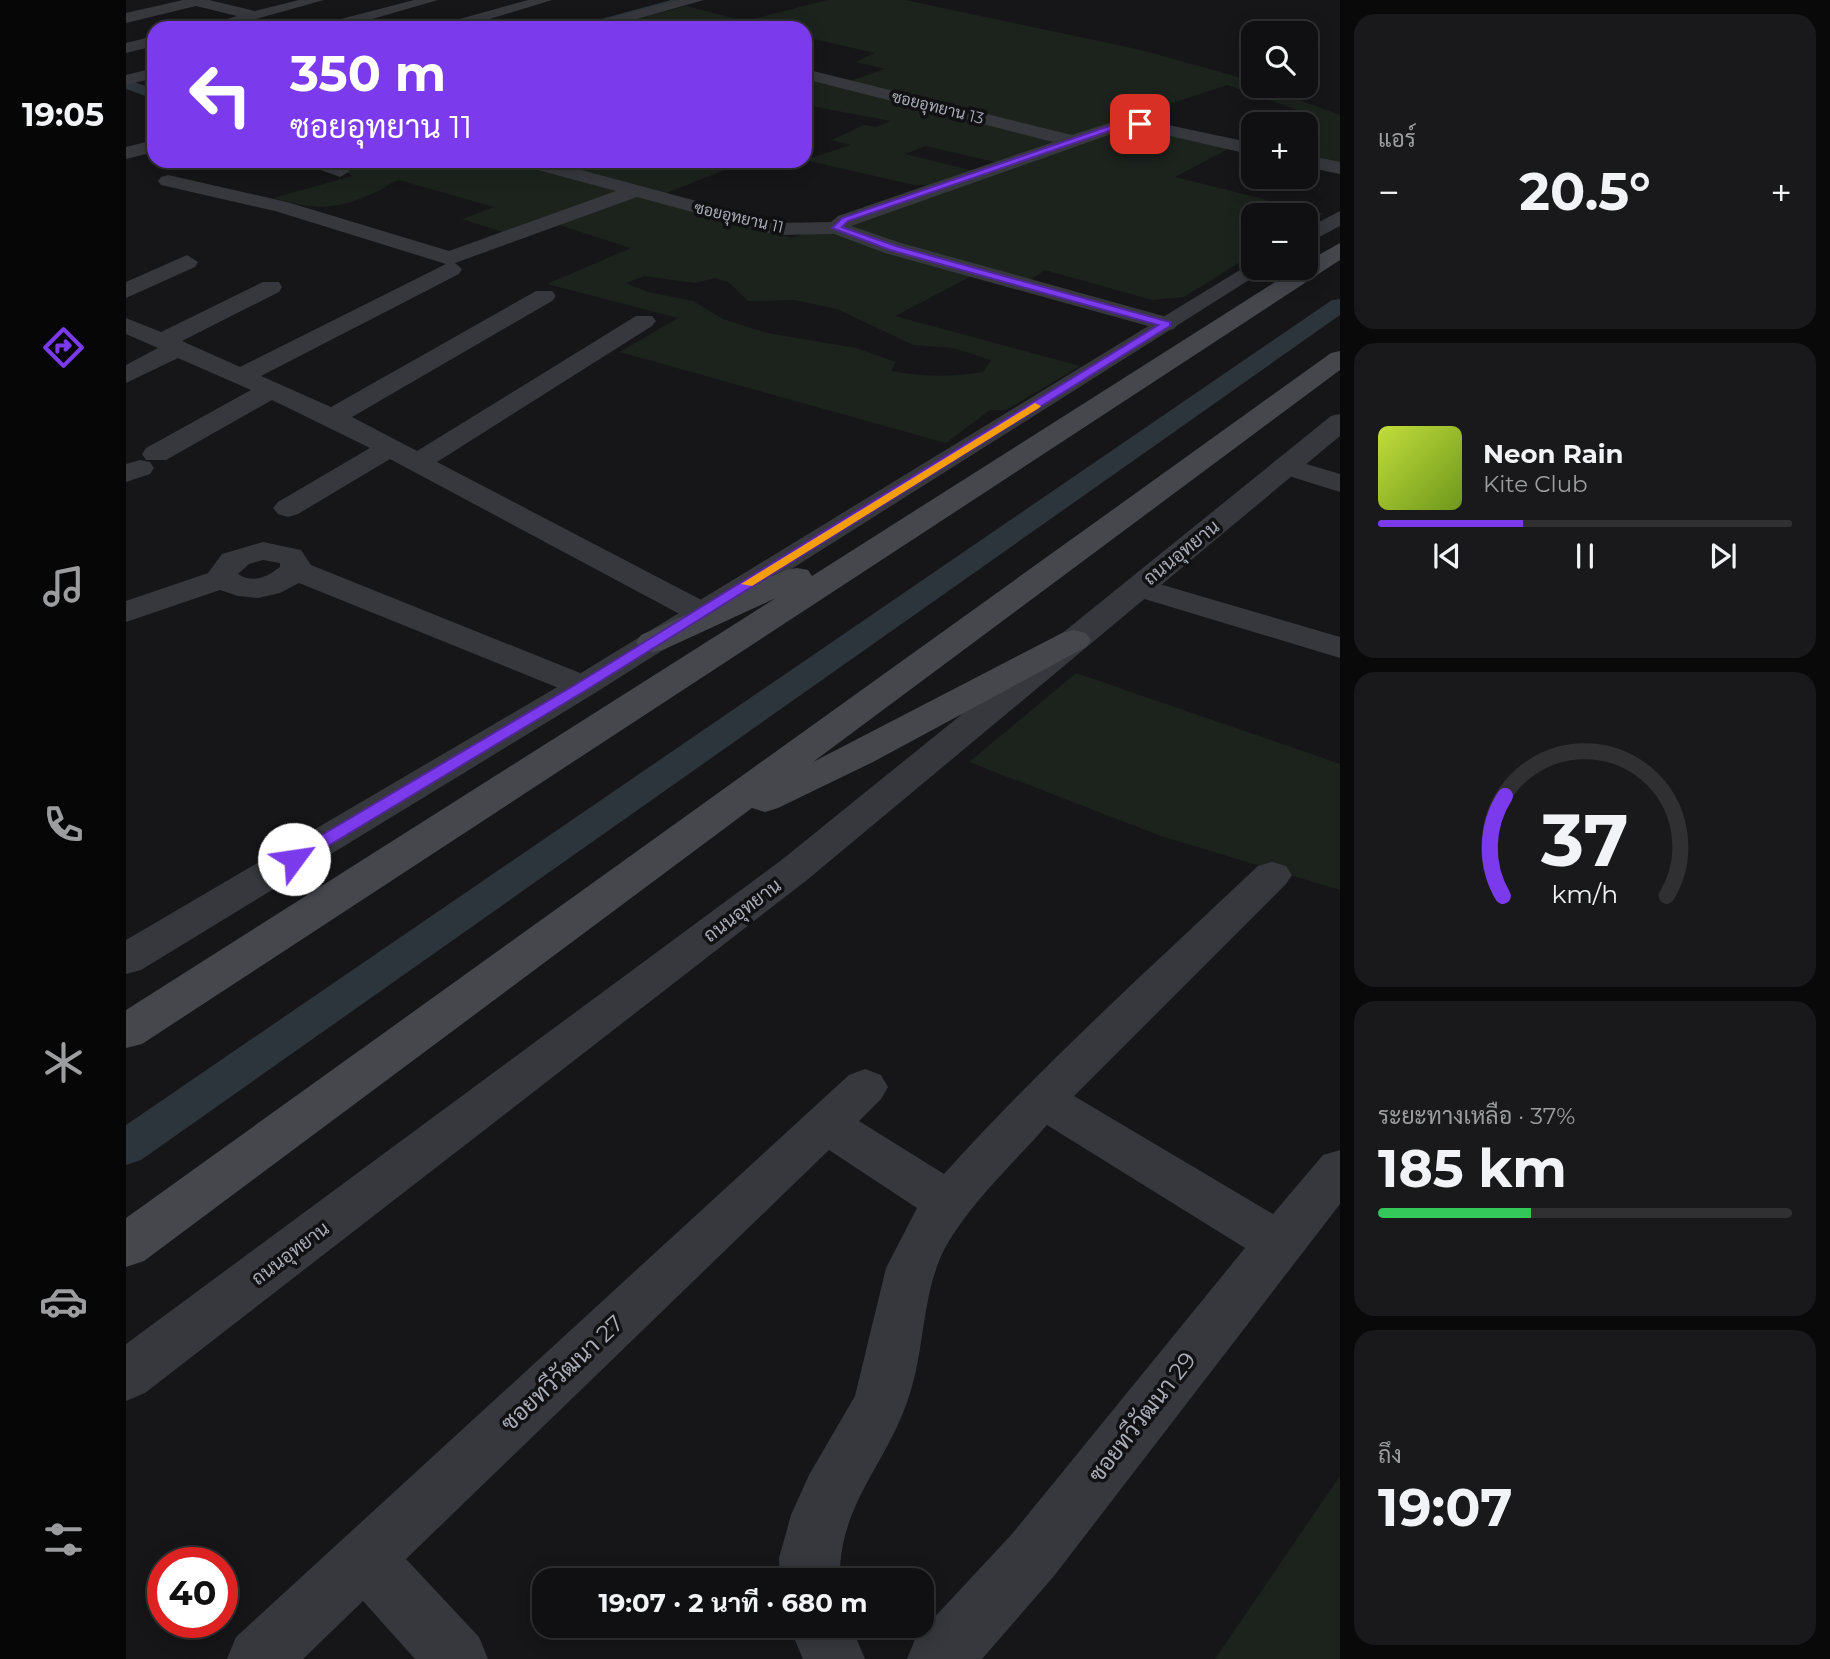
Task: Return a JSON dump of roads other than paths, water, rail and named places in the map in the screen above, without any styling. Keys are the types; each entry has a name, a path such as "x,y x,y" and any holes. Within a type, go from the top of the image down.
{"main road":[{"path":"126,1032 1340,250"},
{"path":"126,1246 1340,358"},
{"path":"653,642 809,572 953,500"},
{"path":"675,844 860,754 1074,640"}],"street":[{"path":"126,18 199,2 226,0"},
{"path":"232,21 317,0"},
{"path":"359,21 431,0"},
{"path":"583,19 697,0"},
{"path":"199,2 278,20"},
{"path":"472,21 547,3"},
{"path":"126,48 147,43"},
{"path":"126,80 147,75"},
{"name":"ซอยอุทยาน 13","path":"812,77 1072,141"},
{"path":"836,228 845,220 1118,126 1140,124 1241,146"},
{"path":"126,153 147,148"},
{"path":"1318,163 1340,168"},
{"path":"332,168 340,171"},
{"name":"ซอยอุทยาน 11","path":"552,168 777,229 836,228 893,248 1166,324"},
{"path":"168,181 280,206 450,258 636,191"},
{"path":"1318,230 1340,216"},
{"path":"126,291 187,262"},
{"path":"240,376 452,269"},
{"path":"126,959 583,686 1241,278"},
{"path":"126,375 170,345 271,287"},
{"path":"332,417 544,296"},
{"path":"416,463 644,321"},
{"path":"126,325 332,417 700,612"},
{"path":"141,465 271,390"},
{"name":"ถนนอุทยาน","path":"126,1376 793,871 1340,422"},
{"path":"288,508 389,448"},
{"path":"1286,466 1340,483"},
{"path":"126,612 224,578 240,588 274,585 295,570 583,686"},
{"path":"1139,587 1340,648"},
{"path":"808,1568 820,1514 875,1413 894,1352 905,1287 921,1246 950,1203 1042,1098 1272,875"},
{"name":"ซอยทวีวัฒนา 27","path":"258,1659 865,1087"},
{"path":"1042,1098 1278,1243"},
{"path":"825,1125 950,1203"},
{"name":"ซอยทวีวัฒนา 29","path":"938,1659 966,1632 1052,1534 1278,1243 1340,1169"},
{"path":"365,1559 457,1659"},
{"path":"825,1638 834,1659"}],"waterway":[{"path":"603,21 687,0"},
{"path":"126,84 147,92"},
{"path":"126,1148 1340,305"}]}
